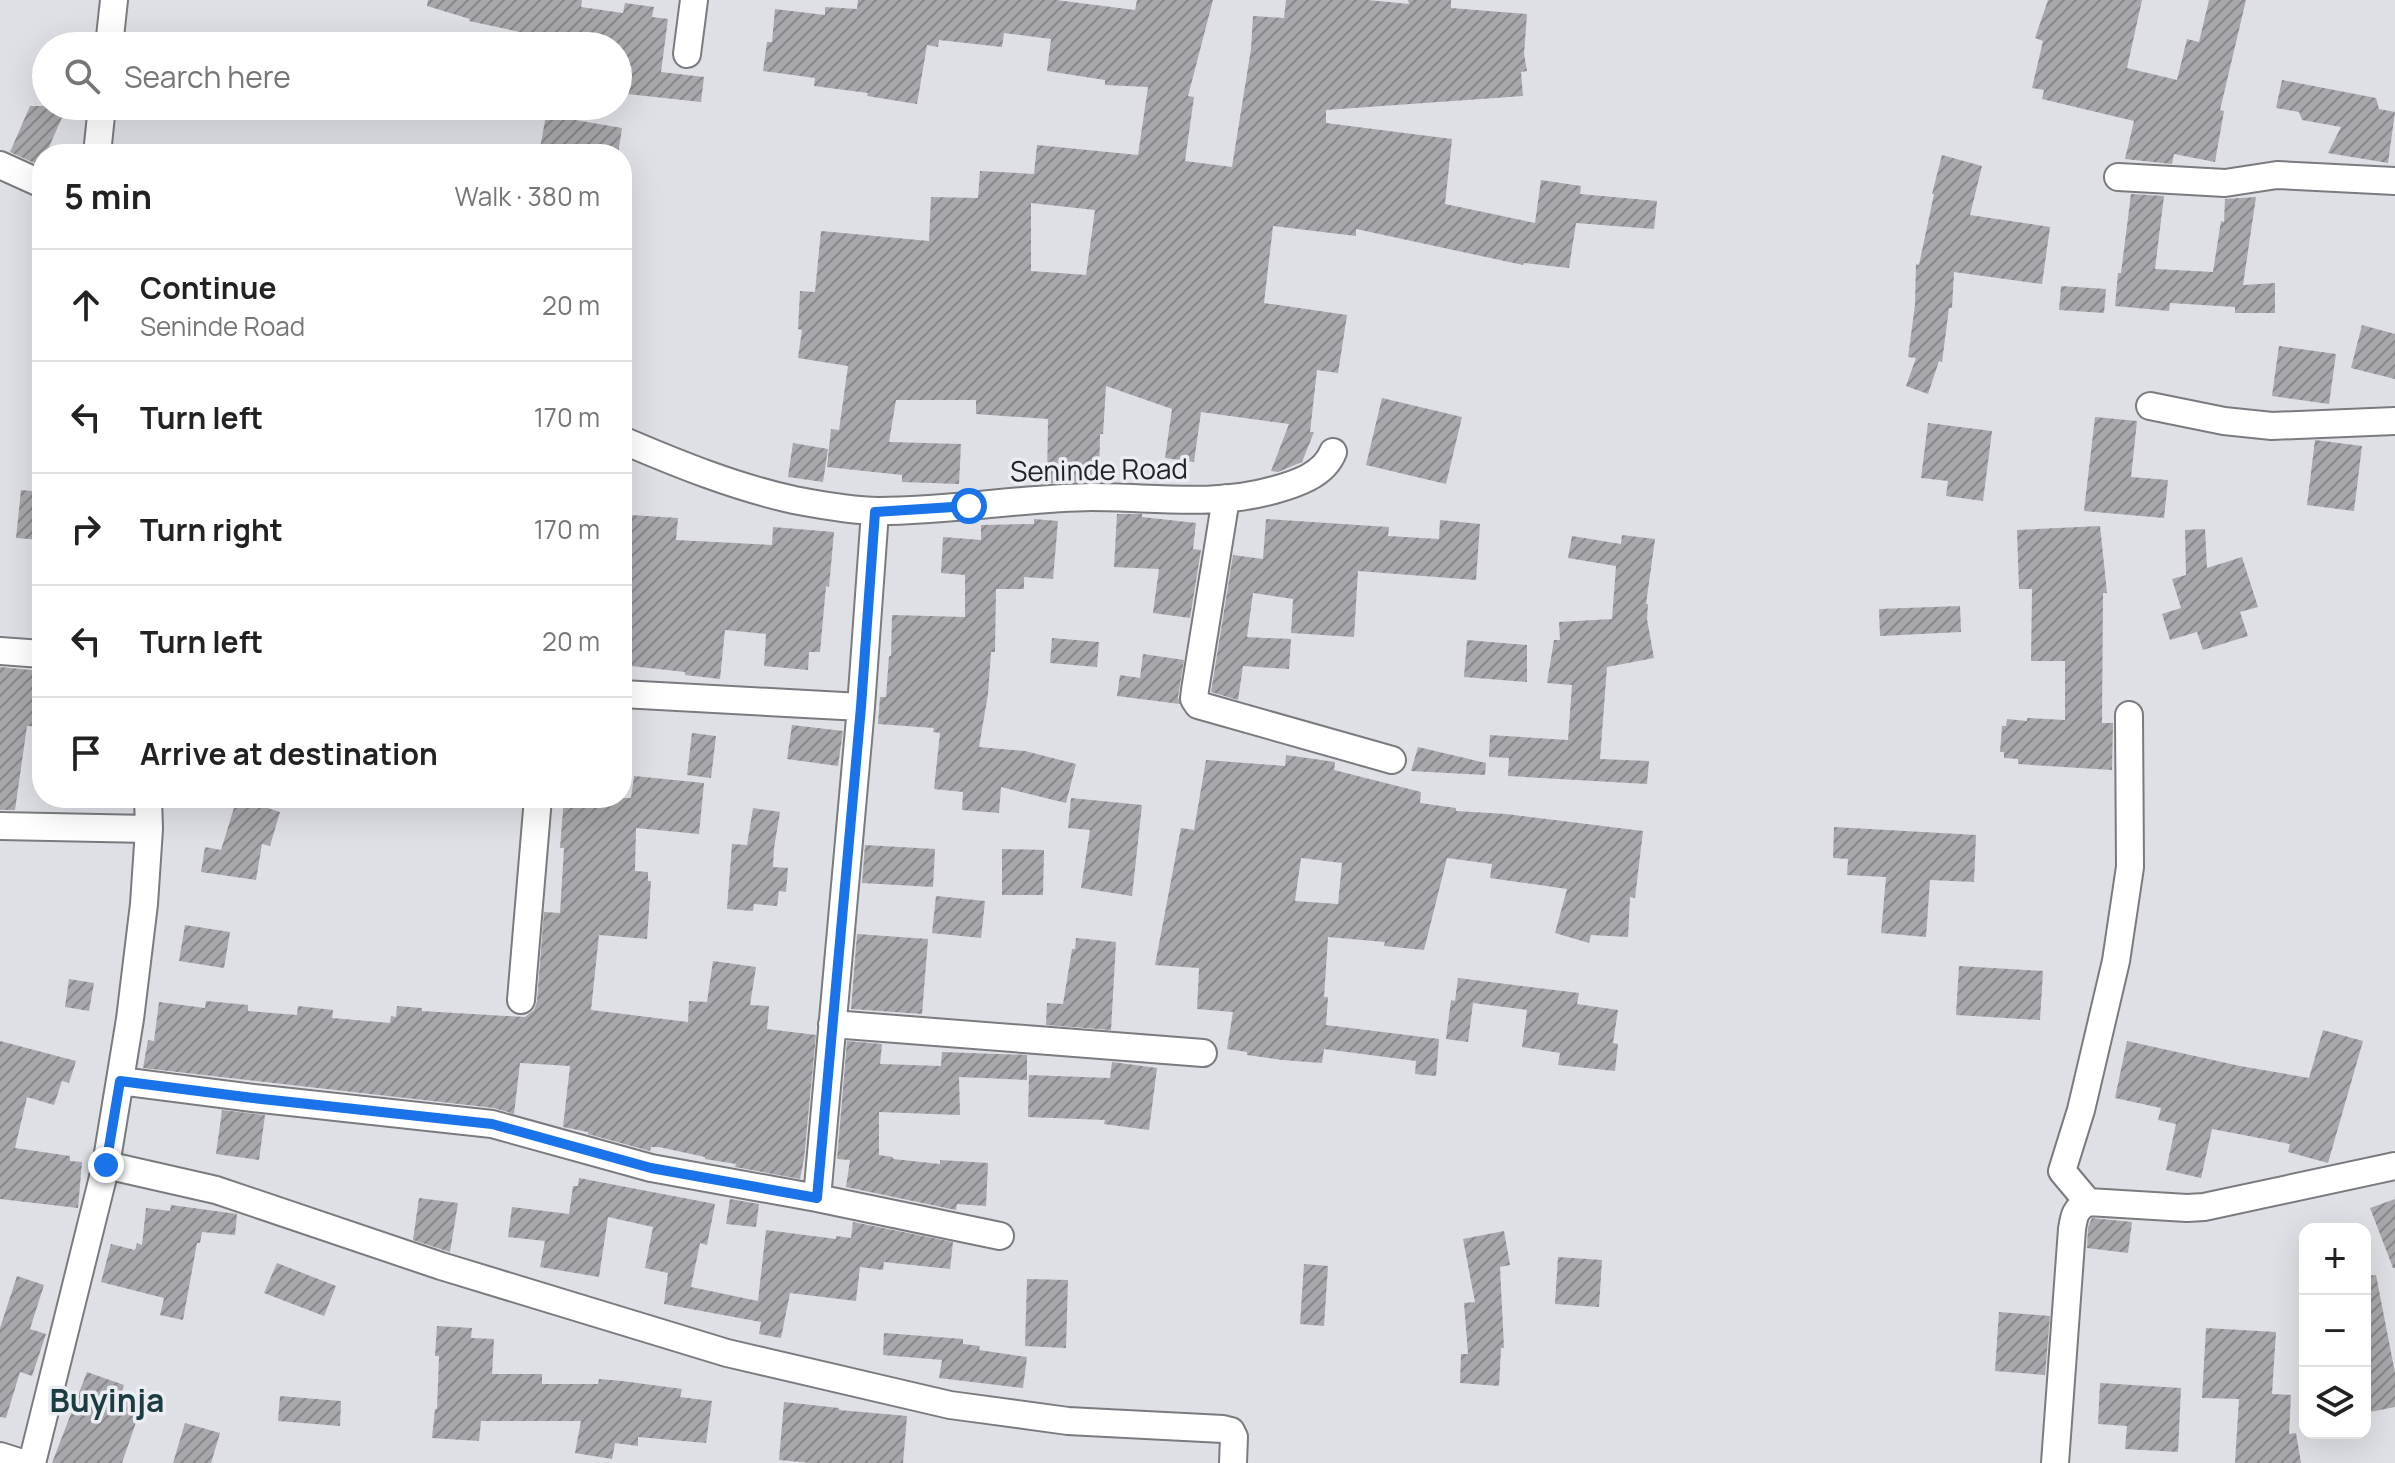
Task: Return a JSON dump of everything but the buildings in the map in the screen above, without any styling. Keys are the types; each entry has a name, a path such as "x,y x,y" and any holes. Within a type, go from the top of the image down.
{"street":[{"path":"111,32 114,0"},
{"path":"687,54 694,0"},
{"path":"98,144 101,120"},
{"path":"0,165 32,179"},
{"path":"2118,177 2225,183 2277,175 2395,181"},
{"path":"2150,406 2224,421 2272,426 2395,421"},
{"name":"Seninde Road","path":"632,444 677,464 794,500 875,512 1073,498 1226,498 1273,491 1295,483 1322,470 1333,452"},
{"path":"1226,498 1194,699 1198,705 1392,760"},
{"path":"817,1198 861,707 875,512"},
{"path":"0,651 32,653"},
{"path":"632,695 861,707"},
{"path":"2088,1202 2062,1171 2081,1110 2116,961 2130,867 2129,715"},
{"path":"32,1463 106,1165 142,919 148,808"},
{"path":"521,1000 537,808"},
{"path":"0,826 149,829"},
{"path":"832,1024 1203,1053"},
{"path":"120,1081 492,1124 651,1168 1000,1236"},
{"path":"106,1165 216,1190 441,1266 742,1356 950,1405 1068,1421 1231,1431 1234,1437 1233,1463"},
{"path":"2055,1463 2074,1215 2079,1207 2088,1202 2204,1207 2395,1166"},
{"path":"0,1456 22,1463"}],"district":[{"name":"Buyinja","path":"107,1400"}],"route":[{"path":"106,1165 120,1081 492,1124 651,1168 817,1198 861,707 875,512 969,506"}]}
